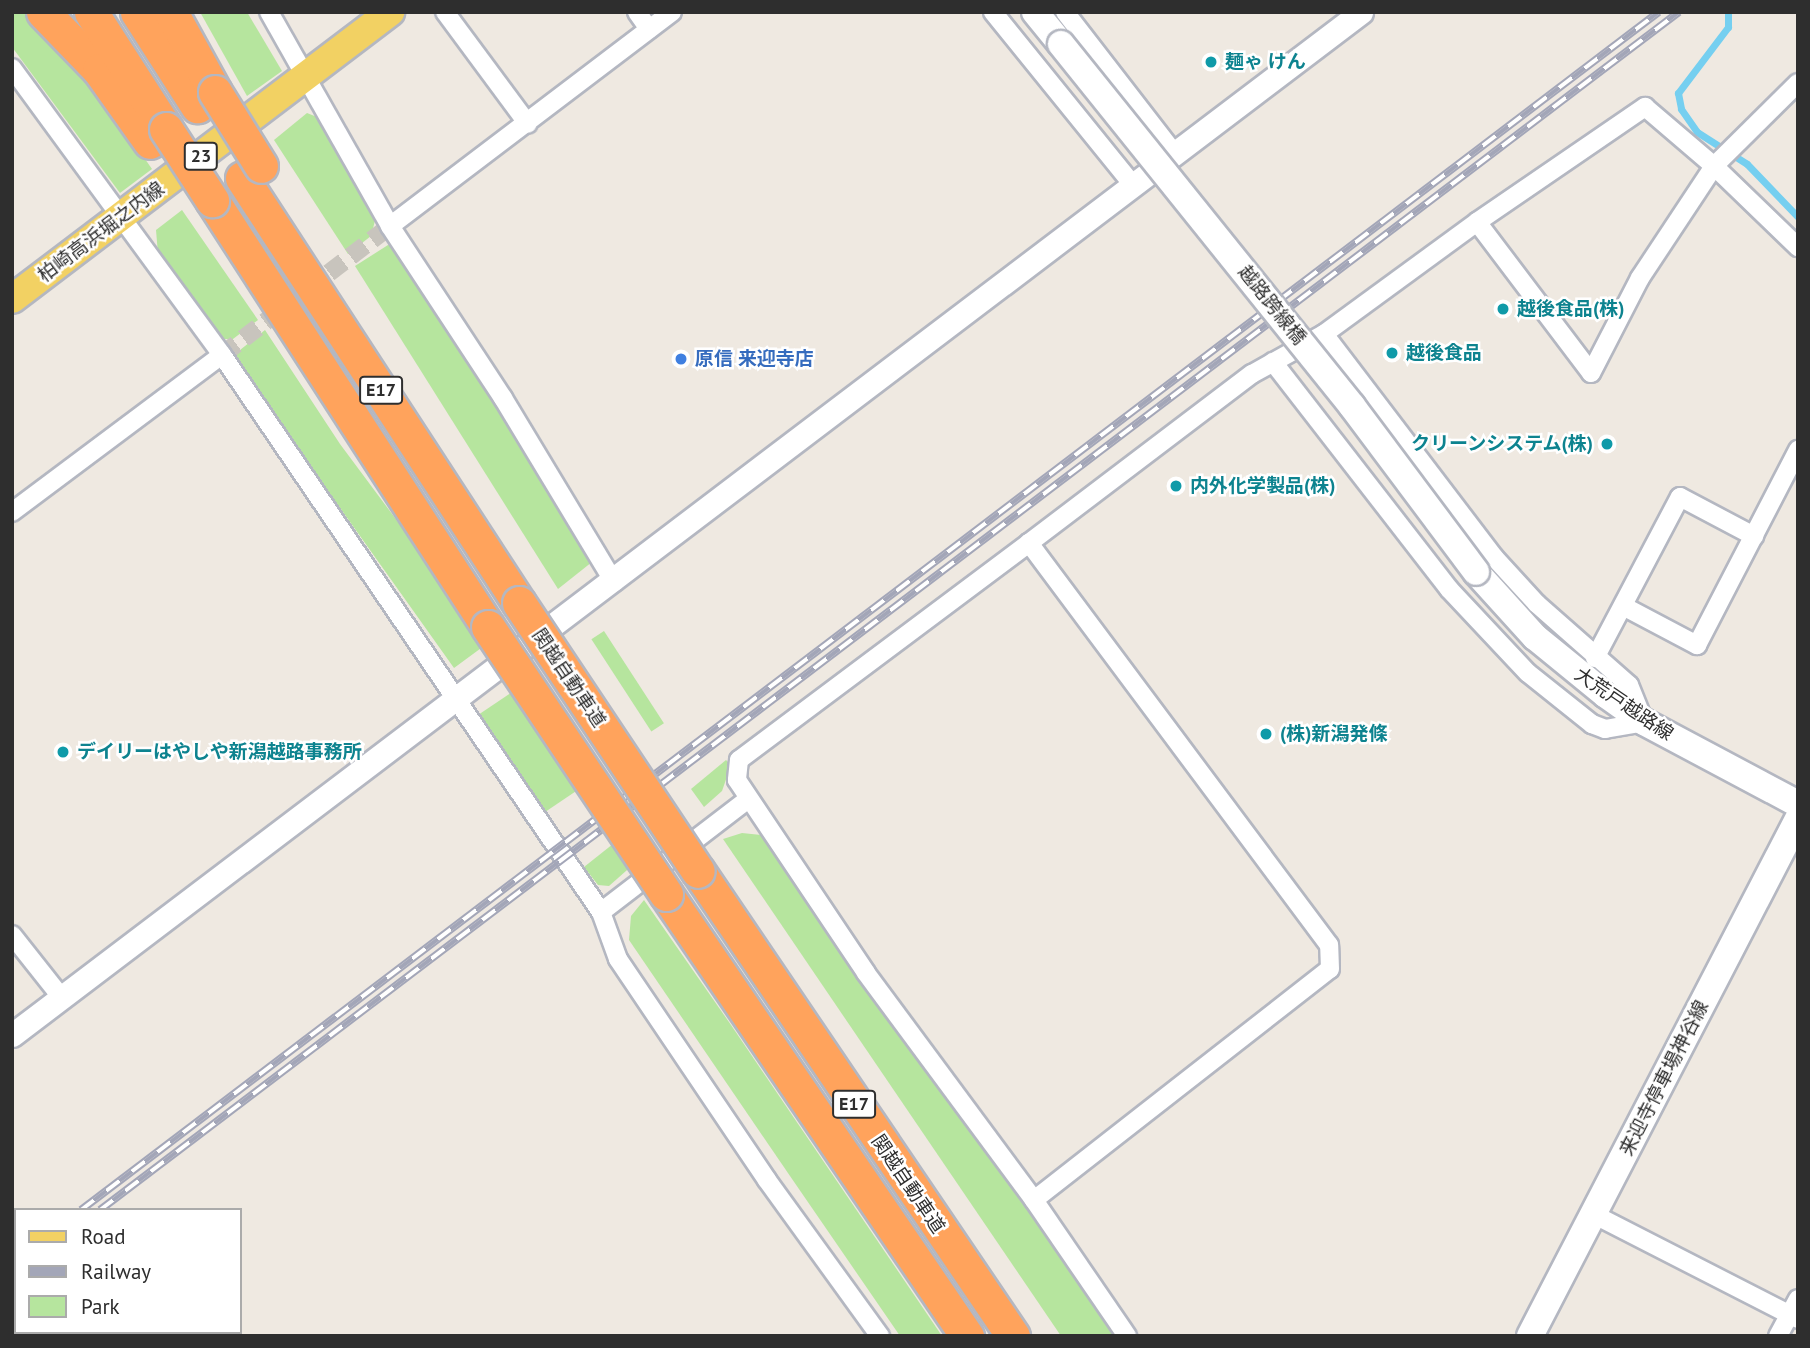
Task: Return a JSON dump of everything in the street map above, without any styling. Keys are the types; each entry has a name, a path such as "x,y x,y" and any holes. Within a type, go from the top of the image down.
{"highway":[{"path":"43,12 158,135"},
{"path":"91,12 158,135"},
{"name":"関越自動車道","path":"137,12 206,99 519,603 1013,1336"},
{"path":"171,12 206,99"},
{"name":"関越自動車道","path":"158,135 666,894 967,1336"}],"main road":[{"name":"柏崎高浜堀之内線","path":"12,299 390,12"},
{"name":"越路跨線橋","path":"1035,12 1352,406 1475,572"},
{"name":"大荒戸越路線","path":"1475,572 1535,637 1644,722 1798,804"},
{"name":"来迎寺停車場神谷線","path":"1530,1336 1798,819"}],"street":[{"path":"269,12 304,79 390,226 503,398 614,582"},
{"path":"445,12 528,124"},
{"path":"637,12 649,29"},
{"path":"390,226 528,124 671,12"},
{"path":"993,12 1133,185"},
{"path":"1065,12 1174,153"},
{"path":"12,1035 454,699 614,582 1361,12"},
{"path":"12,68 222,355 601,912 618,959 767,1180 880,1336"},
{"path":"1477,222 1591,373 1640,278 1714,166 1798,83"},
{"path":"1126,1336 1034,1200 866,973 748,799 737,780 739,760 1273,362 1324,334 1477,222 1645,107 1714,166 1798,247"},
{"path":"1273,362 1448,589 1528,673 1592,724 1605,729 1644,722 1629,685 1595,658 1537,604 1494,557 1324,334"},
{"path":"12,512 222,355"},
{"path":"1623,606 1697,645 1798,450"},
{"path":"1595,658 1680,497 1754,536"},
{"path":"1029,544 1329,946 1330,969 1034,1200"},
{"path":"601,912 748,799"},
{"path":"12,935 62,998"},
{"path":"1593,1214 1795,1311 1778,1336"}],"green space":[{"path":"12,12 28,12 82,69 152,169 120,193 12,47"},
{"path":"200,12 247,12 282,71 247,96"},
{"path":"307,113 317,117 377,213 371,236 348,254 274,140"},
{"path":"182,210 258,320 233,339 219,339 158,254 156,230"},
{"path":"388,245 399,247 592,562 558,589 355,266"},
{"path":"265,330 340,444 488,643 454,668 239,366 235,354"},
{"path":"604,631 664,723 651,731 591,639"},
{"path":"518,688 584,786 546,812 480,714"},
{"path":"726,760 731,765 722,791 704,807 691,789"},
{"path":"742,833 761,835 775,845 1115,1336 1061,1336 723,839"},
{"path":"618,840 635,863 609,886 598,885 584,867"},
{"path":"644,900 942,1336 900,1336 790,1176 629,940 631,916"}],"waterway":[{"path":"1728,12 1728,27 1678,93 1681,109 1697,132 1747,164 1798,217"}],"tunnel":[{"path":"222,355 390,226"}],"railway":[{"path":"84,1208 1659,12"},
{"path":"103,1208 1679,12"}],"place":[{"name":"麺ゃ けん","path":"1211,62"},
{"name":"越後食品(株)","path":"1503,309"},
{"name":"越後食品","path":"1392,353"},
{"name":"原信 来迎寺店","path":"681,359"},
{"name":"クリーンシステム(株)","path":"1607,444"},
{"name":"内外化学製品(株)","path":"1176,486"},
{"name":"(株)新潟発條","path":"1266,734"},
{"name":"デイリーはやしや新潟越路事務所","path":"63,752"}]}
